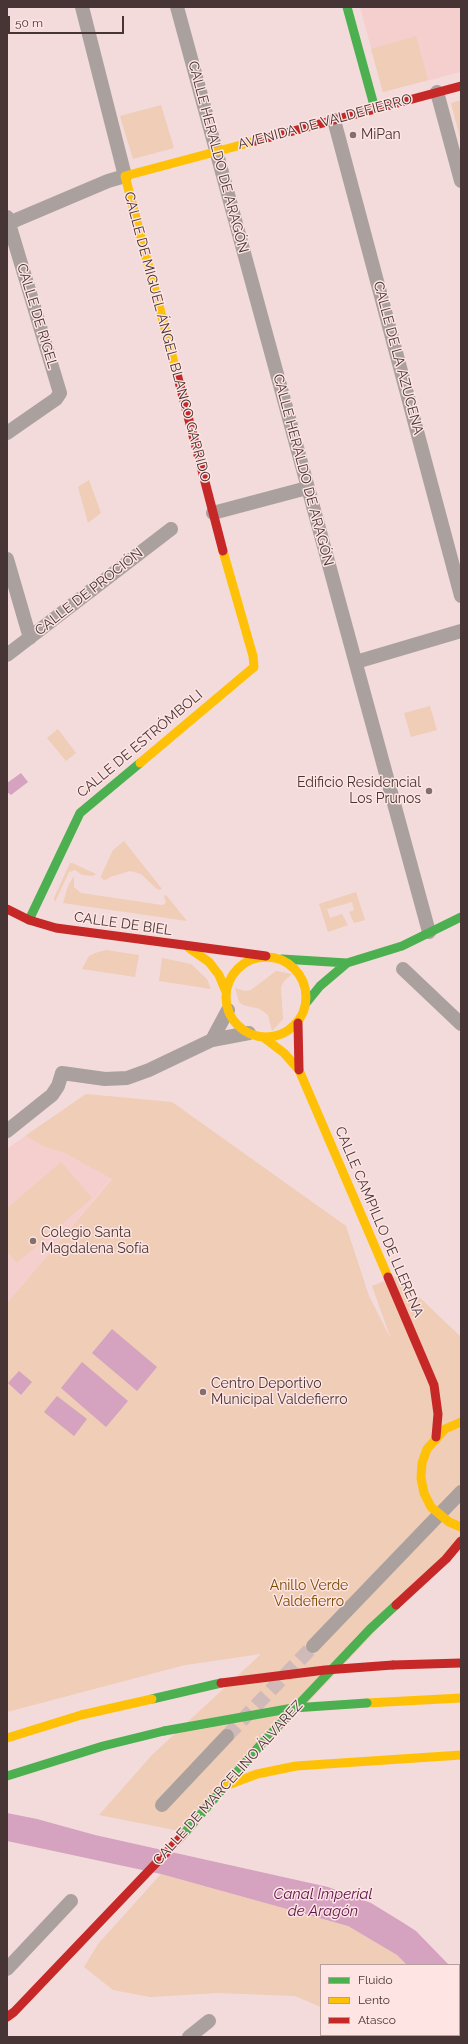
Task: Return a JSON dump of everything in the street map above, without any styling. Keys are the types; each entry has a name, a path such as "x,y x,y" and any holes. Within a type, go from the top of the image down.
{"street":[{"name":"CALLE DE MIGUEL ÁNGEL BLANCO GARRIDO","path":"82,7 213,513 253,656 254,666"},
{"name":"CALLE HERALDO DE ARAGÓN","path":"177,7 429,932"},
{"path":"347,7 375,109"},
{"name":"AVENIDA DE VALDEFIERRO","path":"8,220 108,180 461,86"},
{"path":"437,92 461,181"},
{"name":"CALLE DE LA AZUCENA","path":"334,120 461,596"},
{"name":"CALLE DE RIGEL","path":"7,433 56,399 60,393 8,220"},
{"path":"213,513 308,488"},
{"name":"CALLE DE PROCIÓN","path":"7,655 171,529"},
{"path":"7,559 30,638"},
{"path":"356,662 461,631"},
{"name":"CALLE DE ESTRÓMBOLI","path":"29,920 80,813 250,672 254,666"},
{"name":"CALLE DE BIEL","path":"7,909 29,920 56,928 187,947 266,956"},
{"path":"249,1034 240,1028 228,1010 226,992 228,982 239,966 256,957 266,956 282,959 347,963 402,946 461,917"},
{"name":"CALLE DE BIEL","path":"187,947 209,962 219,975 226,992"},
{"path":"7,1131 52,1095 58,1086 62,1073 110,1079 127,1078 149,1070 212,1040 249,1034 271,1037 286,1033 298,1023 304,1013 307,1002 305,986 299,972 282,959"},
{"path":"307,1002 320,986 347,963"},
{"path":"403,969 461,1024"},
{"path":"212,1040 228,1010"},
{"name":"CALLE CAMPILLO DE LLERENA","path":"298,1023 299,1070"},
{"name":"CALLE CAMPILLO DE LLERENA","path":"263,1037 284,1052 299,1070 434,1384 445,1401"},
{"name":"CALLE CAMPILLO DE LLERENA","path":"434,1384 438,1414 436,1437"},
{"path":"446,1559 449,1538 444,1519 424,1493 421,1478 422,1463 427,1449 436,1437 445,1429 461,1422"},
{"path":"313,1646 444,1519 461,1492"},
{"path":"444,1519 461,1527"},
{"name":"CALLE DE MARCELINO ÁLVAREZ","path":"7,2024 11,2014 197,1820 263,1742 370,1629 446,1559 461,1541"},
{"path":"7,1738 81,1714 221,1682 324,1670 393,1665 461,1663"},
{"path":"7,1776 103,1746 164,1731 293,1708 461,1698"},
{"path":"162,1805 227,1736"},
{"path":"227,1786 257,1774 296,1766 461,1755"},
{"path":"7,1969 71,1901"},
{"path":"189,2037 209,2021"}],"shaded area":[{"path":"360,7 460,7 461,72 383,92"},
{"name":"Colegio Santa Magdalena Sofía","path":"25,1136 45,1147 65,1153 112,1178 7,1303 7,1149"}],"green space":[{"path":"416,36 428,80 383,92 371,49"},
{"path":"461,100 461,142 451,103"},
{"path":"161,105 174,148 133,159 120,116"},
{"path":"89,480 101,513 88,523 78,487"},
{"path":"430,706 437,730 411,737 404,713"},
{"path":"58,729 76,753 66,761 47,738"},
{"path":"124,841 162,889 158,890 141,874 130,871 110,877 106,880 102,879 101,876 113,850"},
{"path":"70,863 96,874 93,876 82,875 75,870 69,872 55,902 54,898"},
{"path":"74,876 74,887 81,893 162,905 166,903 164,896 166,895 187,921 63,903 68,886"},
{"path":"356,892 365,920 354,923 349,912 354,910 352,902 327,909 330,918 342,914 348,925 328,932 319,904"},
{"path":"106,950 139,955 135,977 82,969 89,956"},
{"path":"162,958 191,964 207,979 211,989 159,981"},
{"path":"276,971 292,974 284,981 281,987 283,1019 272,1031 268,1015 260,1009 243,1005 239,1002 235,988 245,991 251,990"},
{"name":"Centro Deportivo Municipal Valdefierro","path":"86,1094 172,1102 346,1226 369,1296 391,1339 372,1286 397,1276 461,1337 461,1541 185,1832 99,1815 152,1755 261,1654 185,1665 7,1712 7,1303 112,1179 65,1153 45,1147 25,1136"},
{"path":"61,1162 92,1198 17,1263 7,1251 7,1208"},
{"path":"161,1874 348,1926 397,1955 406,1964 320,1964 320,2007 295,1996 217,1993 150,1997 113,1990 84,1967 98,1944"},
{"path":"460,2018 461,2019 461,2037 342,2037 460,2036"}],"water":[{"path":"21,773 28,782 11,795 7,792 7,783"},
{"path":"112,1329 157,1367 137,1391 92,1353"},
{"path":"82,1362 128,1401 106,1427 61,1388"},
{"path":"19,1371 32,1382 21,1395 8,1383"},
{"path":"57,1396 87,1419 74,1436 44,1412"},
{"name":"Canal Imperial de Aragón","path":"7,1813 37,1819 95,1835 328,1887 371,1903 416,1931 448,1964 406,1964 397,1955 348,1926 161,1874 7,1841"}],"tunnel":[{"path":"227,1736 313,1646"}],"traffic: fast":[{"path":"347,7 375,109"},
{"path":"29,920 80,813 140,763"},
{"path":"282,959 347,963 402,946 461,917"},
{"path":"307,1002 320,986 347,963"},
{"path":"182,1836 263,1742 370,1629 396,1605"},
{"path":"152,1699 221,1683"},
{"path":"164,1731 293,1708 367,1703"},
{"path":"7,1776 103,1746 164,1731"}],"traffic: slow":[{"path":"177,374 125,176 256,141"},
{"path":"140,763 254,667 253,656 223,551"},
{"path":"189,948 209,962 219,975 226,992"},
{"path":"258,957 274,957 295,968 306,989 306,997 306,1005 295,1026 274,1037 258,1037 244,1031 237,1026 232,1019 226,1005 226,989 232,975 237,968 244,963 258,957"},
{"path":"263,1037 284,1053 299,1070 388,1277"},
{"path":"461,1422 445,1429 427,1449 422,1463 421,1478 424,1493 431,1507 449,1522 461,1527"},
{"path":"367,1703 461,1698"},
{"path":"7,1738 81,1715 152,1699"},
{"path":"228,1785 257,1774 296,1766 461,1755"}],"traffic: jam":[{"path":"256,141 461,86"},
{"path":"177,374 223,551"},
{"path":"7,909 29,920 56,928 266,956"},
{"path":"298,1023 299,1070"},
{"path":"388,1277 434,1385 438,1414 436,1437"},
{"path":"396,1605 446,1559 461,1541"},
{"path":"393,1665 461,1663"},
{"path":"221,1683 325,1670 393,1665"},
{"path":"7,2017 14,2012 182,1836"}],"place":[{"name":"MiPan","path":"353,135"},
{"name":"Edificio Residencial Los Prunos","path":"429,791"},
{"name":"Colegio Santa Magdalena Sofía","path":"33,1241"},
{"name":"Centro Deportivo Municipal Valdefierro","path":"203,1392"}],"park label":[{"name":"Anillo Verde Valdefierro","path":"309,1594"}]}
